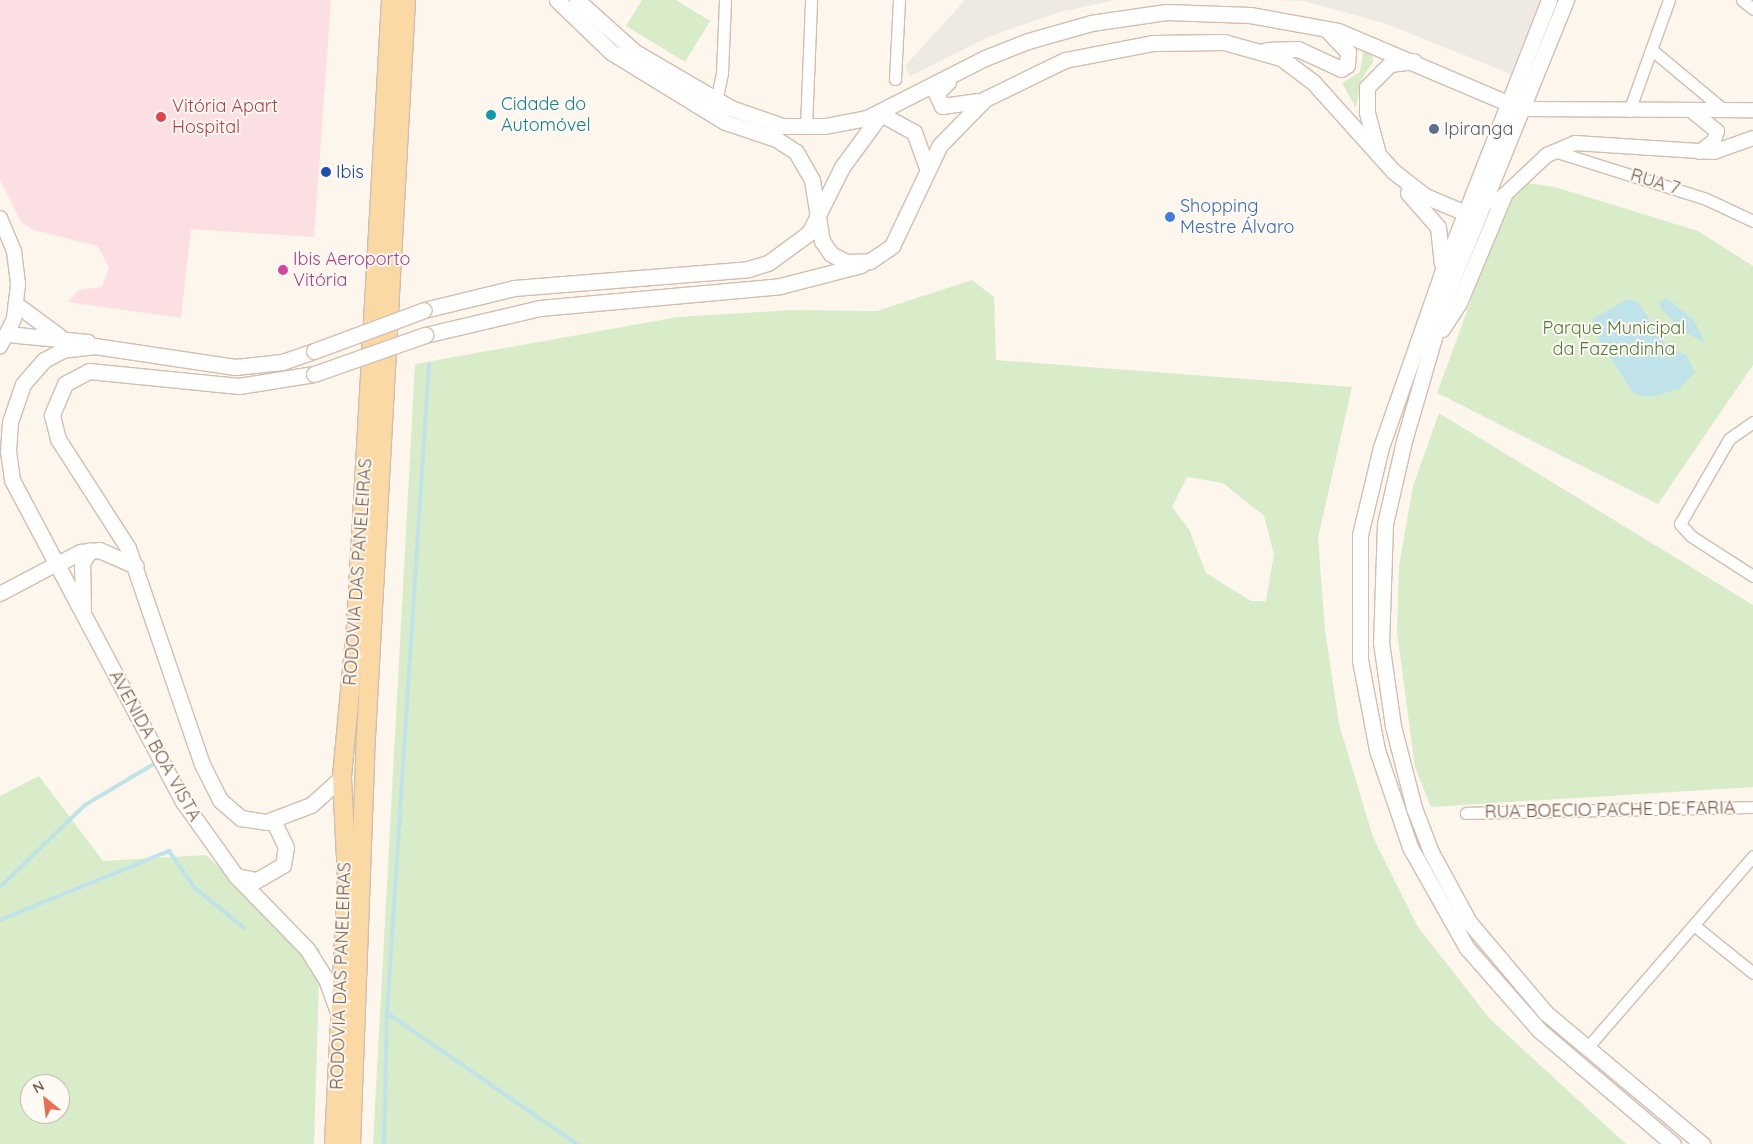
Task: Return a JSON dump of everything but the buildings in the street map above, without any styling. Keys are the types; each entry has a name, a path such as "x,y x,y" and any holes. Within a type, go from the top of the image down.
{"main road":[{"name":"RODOVIA DAS PANELEIRAS","path":"334,1144 338,1012 347,877 342,777 356,626 390,0"},
{"name":"RODOVIA DAS PANELEIRAS","path":"351,1144 365,755 406,0"},
{"path":"557,0 611,52 712,115 776,139 796,152 810,172 822,240 831,254 854,264 870,261 896,238 927,168 960,120 998,90"},
{"path":"577,0 625,45 716,99 755,118 806,127 881,114 985,58 1067,29 1156,13 1250,15 1322,27 1415,61 1508,105 1525,109"},
{"path":"1550,0 1441,276 1381,447 1360,535 1360,660 1378,750 1410,847 1488,977 1538,1030 1673,1144"},
{"path":"1566,0 1525,109 1447,293 1395,471 1380,565 1381,642 1393,726 1427,843 1469,922 1517,984 1586,1049 1702,1144"},
{"path":"985,58 940,87 936,99 950,108 969,106 998,90 1065,60 1135,45 1224,42 1266,50 1298,49 1341,69 1348,61 1345,47 1322,27"},
{"path":"1266,50 1313,82 1393,172 1438,227 1441,276"},
{"path":"1379,156 1366,112 1367,87 1390,64 1415,61"},
{"path":"881,114 914,132 927,168"},
{"path":"12,480 10,422 23,384 36,367 54,354 84,346 243,366 282,362 424,310 536,285 758,267 795,247 817,216 842,167 881,114"},
{"path":"1393,172 1425,196 1465,214 1481,216"},
{"path":"1435,339 1460,303 1504,195"},
{"name":"AVENIDA BOA VISTA","path":"342,777 311,805 273,820 241,818 214,792 136,566 119,532 55,431 53,407 65,384 80,374 98,370 239,386 314,374 425,335 540,308 780,286 826,277 870,261"},
{"path":"17,305 59,336"},
{"path":"3,340 59,336 156,356"},
{"name":"AVENIDA BOA VISTA","path":"12,480 184,803 236,876 308,948 326,979 338,1012"},
{"path":"57,564 90,550 113,553 136,566"},
{"path":"83,614 82,564 90,550"},
{"path":"236,876 257,880 283,865 287,852 273,820"}],"street":[{"path":"712,115 716,99 725,0"},
{"path":"806,127 811,0"},
{"path":"895,79 899,0"},
{"path":"1629,111 1669,0"},
{"path":"1742,0 1753,9"},
{"path":"1652,50 1724,110"},
{"path":"1525,109 1629,111 1753,110"},
{"path":"1691,111 1717,131 1714,141 1700,152"},
{"path":"1481,216 1554,150 1597,141 1700,152 1724,150 1753,138"},
{"name":"RUA 7","path":"1554,150 1706,198 1753,221"},
{"path":"0,218 17,266 17,305 3,340"},
{"path":"1750,422 1729,439 1680,524 1692,536 1753,576"},
{"name":"AVENIDA BOA VISTA","path":"0,459 12,480"},
{"path":"0,594 57,564"},
{"name":"RUA BOECIO PACHE DE FARIA","path":"1466,813 1753,807"},
{"path":"1586,1049 1696,927 1753,856"},
{"path":"1696,927 1753,973"}],"shaded area":[{"name":"Vitória Apart Hospital","path":"0,0 331,0 314,237 191,229 181,318 68,302 79,290 102,287 109,268 98,246 33,230 21,222 0,179"},
{"path":"965,0 1115,0 1060,12 991,36 910,76 905,66"},
{"path":"1271,0 1540,0 1511,74 1387,24 1303,1"}],"green space":[{"path":"642,0 676,0 710,21 685,62 626,26"},
{"path":"1364,48 1372,53 1373,62 1361,80 1356,108 1342,83 1360,72"},
{"name":"Parque Municipal da Fazendinha","path":"1526,183 1555,187 1698,231 1753,266 1753,365 1658,504 1437,393 1507,202"},
{"path":"972,280 994,297 996,360 1352,387 1318,538 1325,630 1339,724 1373,837 1418,927 1490,1019 1626,1144 373,1144 415,364 678,317 793,310 877,311","holes":["1187,477 1223,483 1264,516 1274,554 1266,601 1251,601 1206,573 1189,529 1172,507"]},
{"path":"1439,413 1753,605 1753,787 1431,807 1415,767 1397,632 1399,566 1413,486"},
{"path":"39,776 103,861 206,855 284,927 320,949 314,1144 0,1144 0,796"}],"water":[{"path":"1666,298 1694,320 1705,343 1681,330 1662,310 1659,302"},
{"path":"1627,299 1638,302 1666,346 1686,355 1695,372 1679,389 1651,397 1634,394 1594,332 1593,319"}],"waterway":[{"path":"384,1144 387,1013 429,364"},
{"path":"0,887 85,805 152,765"},
{"path":"0,920 169,851 195,888 244,928"},
{"path":"387,1013 577,1144"}],"place":[{"name":"Cidade do Automóvel","path":"491,115"},
{"name":"Vitória Apart Hospital","path":"161,117"},
{"name":"Ipiranga","path":"1434,129"},
{"name":"Ibis","path":"326,172"},
{"name":"Shopping Mestre Álvaro","path":"1170,217"},
{"name":"Ibis Aeroporto Vitória","path":"283,270"}]}
